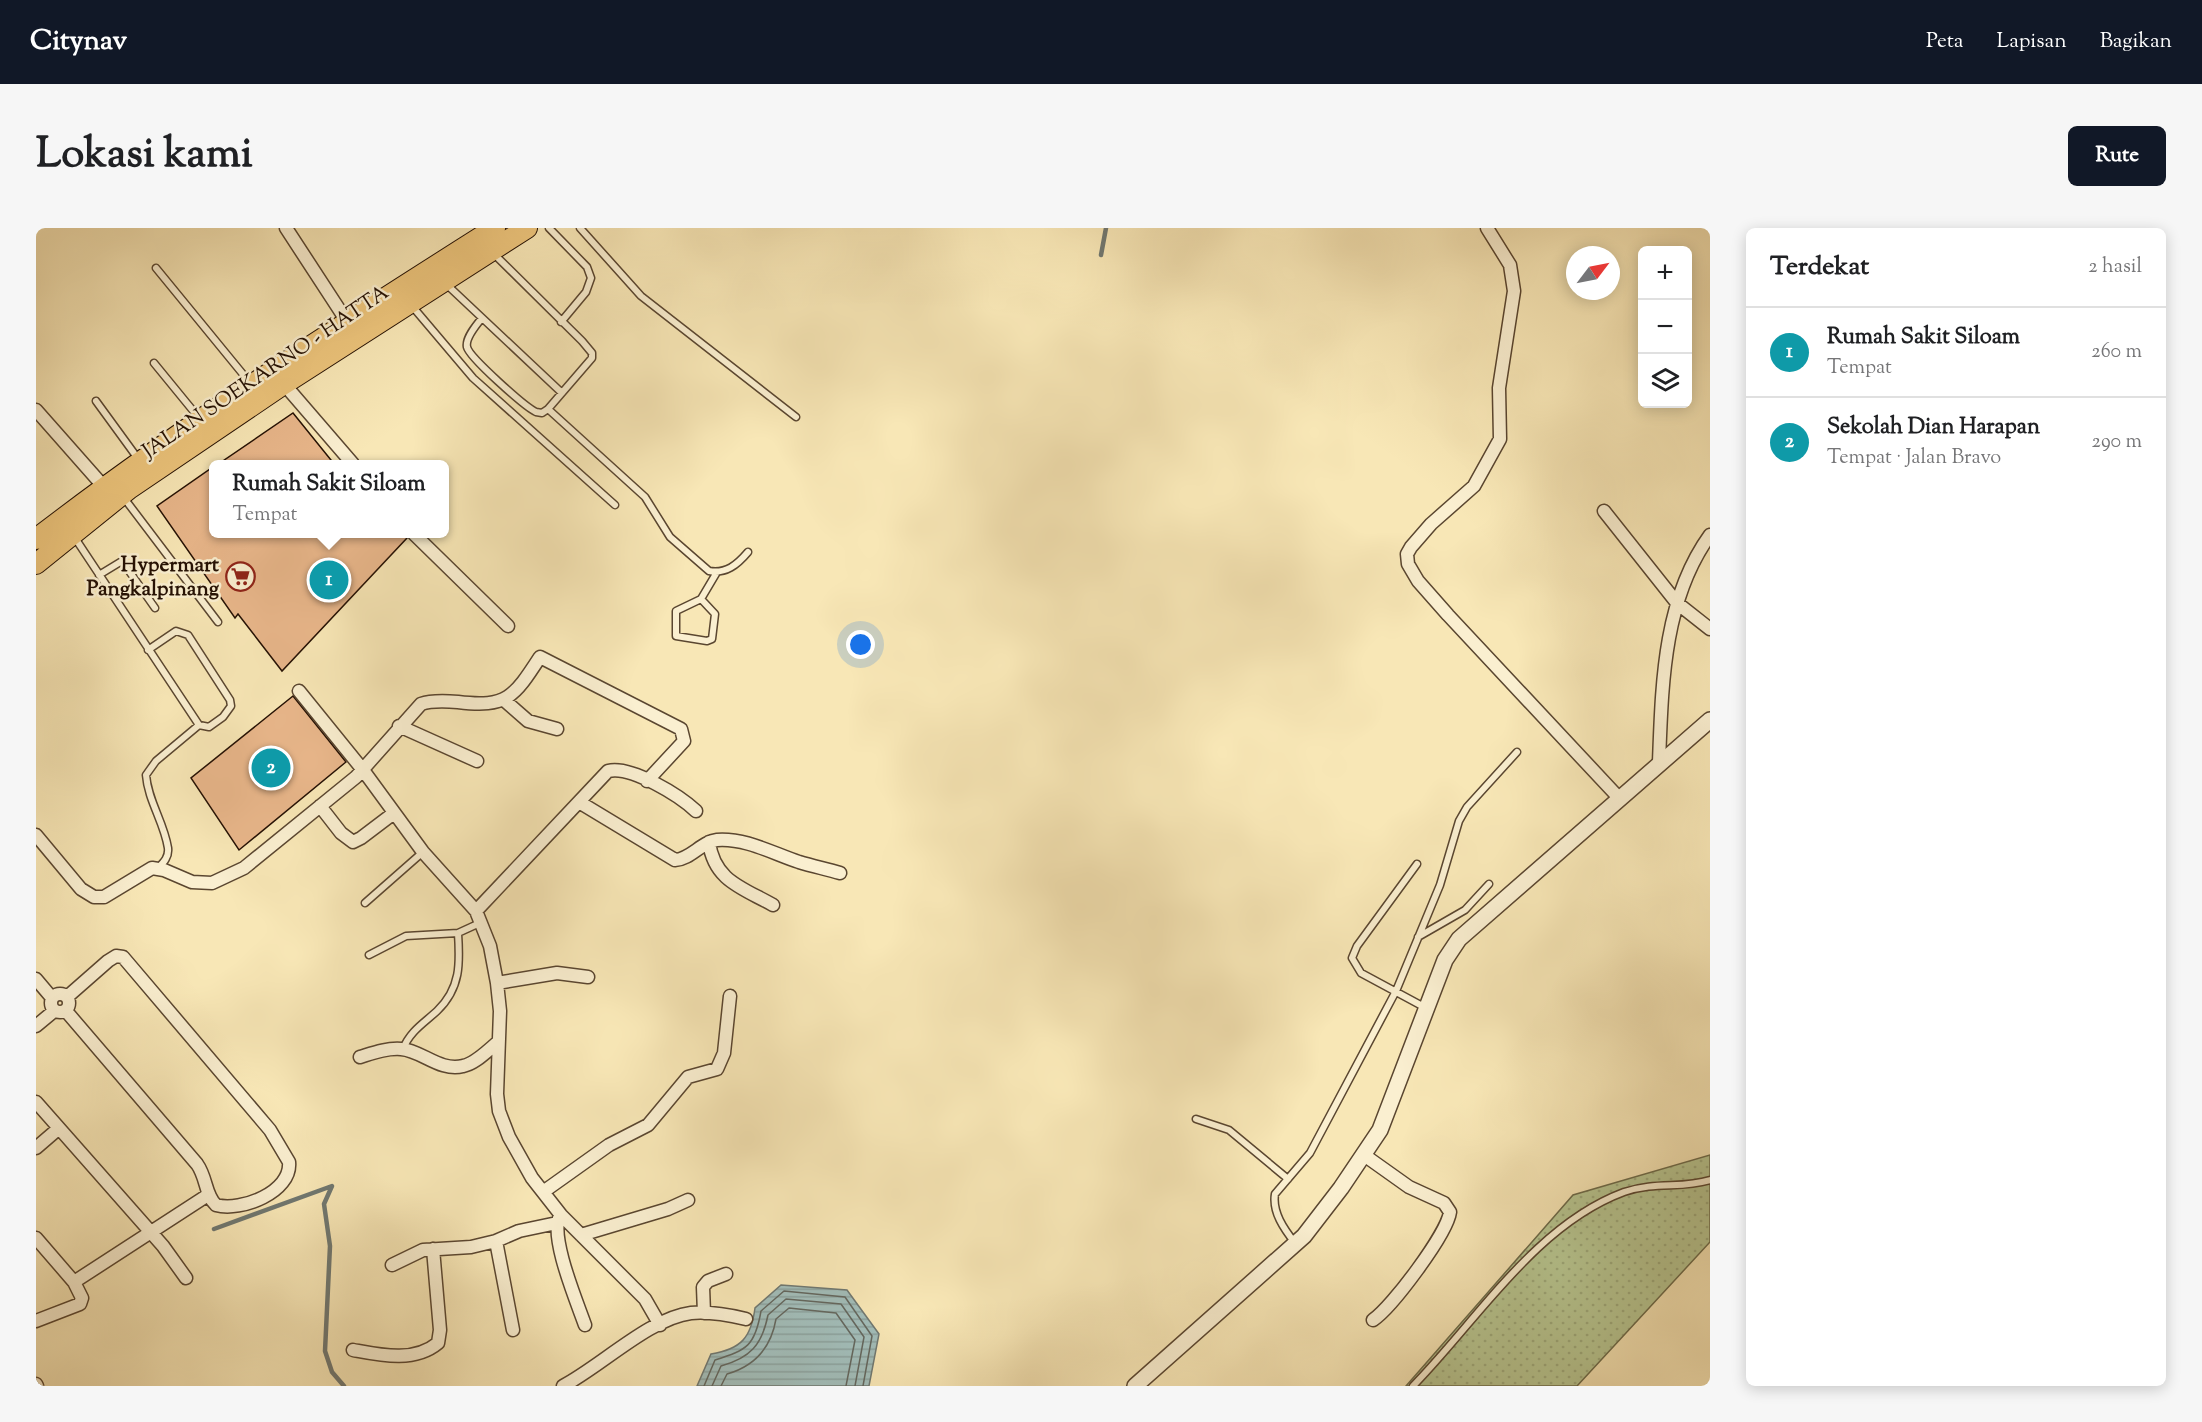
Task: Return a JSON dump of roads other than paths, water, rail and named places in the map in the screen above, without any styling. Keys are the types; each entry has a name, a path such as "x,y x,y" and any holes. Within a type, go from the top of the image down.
{"highway":[{"name":"JALAN SOEKARNO - HATTA","path":"36,539 140,460 348,323 490,239 527,228"},
{"name":"JALAN SOEKARNO - HATTA","path":"36,564 122,495 284,384 443,281 490,239"}],"street":[{"path":"286,228 348,323"},
{"path":"1487,228 1510,264 1514,291 1499,388 1500,439 1474,486 1431,524 1411,547 1407,554 1408,564 1418,580 1448,615 1620,799"},
{"path":"284,384 349,460"},
{"path":"36,410 104,487"},
{"path":"1604,511 1677,603 1710,629"},
{"path":"1659,762 1662,676 1677,603 1691,568 1710,535"},
{"path":"418,538 508,626"},
{"path":"36,835 76,883 94,897 104,897 141,874 158,868 192,882 212,883 244,868 363,770 399,726 424,703 486,705 504,700 522,683 540,657 679,727 684,733 684,741 647,781"},
{"path":"299,690 363,770 423,852 480,916 498,983 499,1111 520,1158 559,1219 581,1235 645,1299 660,1325"},
{"path":"504,700 528,721 556,729"},
{"path":"1135,1386 1295,1243 1316,1220 1364,1155 1380,1130 1444,960 1459,939 1620,799 1659,762 1710,720"},
{"path":"399,726 477,761"},
{"path":"480,916 600,777 611,770 667,789 696,811"},
{"path":"579,802 675,860 686,857 715,840 749,843 799,862 840,873"},
{"path":"320,806 341,833 352,842 361,838 394,813"},
{"path":"709,843 712,858 721,874 773,904"},
{"path":"36,979 57,1006 197,1164 206,1179 208,1195 216,1205 234,1206 260,1198 282,1184 288,1174 289,1162 270,1130 123,957 116,956 108,961 67,997 57,994 57,1006 36,1026"},
{"path":"498,983 557,973 588,977"},
{"path":"543,1192 609,1145 648,1125 688,1077 717,1069 724,1053 730,996"},
{"path":"360,1057 381,1050 403,1049 451,1067 463,1066 497,1043"},
{"path":"36,1102 186,1278"},
{"path":"36,1148 58,1130"},
{"path":"1364,1155 1409,1187 1444,1203 1450,1212 1449,1220 1434,1244 1390,1306 1373,1320"},
{"path":"74,1282 151,1235 208,1195"},
{"path":"581,1235 668,1209 688,1200"},
{"path":"392,1265 413,1252 471,1247 496,1241 519,1231 559,1219"},
{"path":"559,1219 559,1243 585,1325"},
{"path":"36,1238 74,1282 82,1298 80,1304 36,1321"},
{"path":"496,1241 513,1330"},
{"path":"352,1350 396,1357 426,1349 438,1342 440,1330 433,1249"},
{"path":"704,1313 703,1287 708,1281 726,1274"},
{"path":"563,1386 660,1325 682,1315 704,1313 747,1319"}],"lane":[{"path":"549,228 587,267 591,278 586,292 561,322"},
{"path":"580,228 642,296 796,417"},
{"path":"482,318 468,341 469,351 533,411 541,413 548,409 589,363 592,355 582,341 561,322 490,239"},
{"path":"156,268 252,385"},
{"path":"443,281 562,393"},
{"path":"410,303 473,378 615,505"},
{"path":"154,363 200,419"},
{"path":"96,401 140,460"},
{"path":"548,409 645,497 670,537 709,571 717,572 731,568 748,552"},
{"path":"122,495 218,622"},
{"path":"72,534 148,650 199,725 206,728 212,726 227,713 231,703 192,640 178,631 148,650"},
{"path":"99,575 122,561 155,608"},
{"path":"701,599 715,614 712,639 707,641 676,636 676,611 701,599 717,572"},
{"path":"158,868 166,860 168,849 148,793 146,775 156,761 199,725"},
{"path":"1295,1243 1280,1221 1274,1203 1275,1194 1310,1153 1396,991 1440,885 1459,821 1467,807 1517,752"},
{"path":"364,903 423,852"},
{"path":"1417,864 1357,946 1352,958 1361,973 1427,1008"},
{"path":"1418,937 1466,909 1489,884"},
{"path":"369,955 394,941 415,934 458,933 480,916"},
{"path":"403,1049 410,1035 438,1010 456,984 460,966 458,933"},
{"path":"1196,1119 1229,1130 1288,1179"},
{"path":"1413,1386 1512,1274 1588,1209 1625,1192 1653,1184 1689,1185 1710,1180"}],"water":[{"path":"781,1285 847,1290 879,1334 869,1386 697,1386 711,1354 730,1349 743,1340 751,1327 755,1308"}],"waterway":[{"path":"1101,255 1106,228"},
{"path":"214,1229 332,1186 324,1204 330,1246 325,1351 332,1372 344,1386"}],"place":[{"name":"Hypermart Pangkalpinang","path":"240,576"},
{"name":"Rumah Sakit Siloam","path":"329,580"},
{"name":"Sekolah Dian Harapan","path":"271,768"}]}
